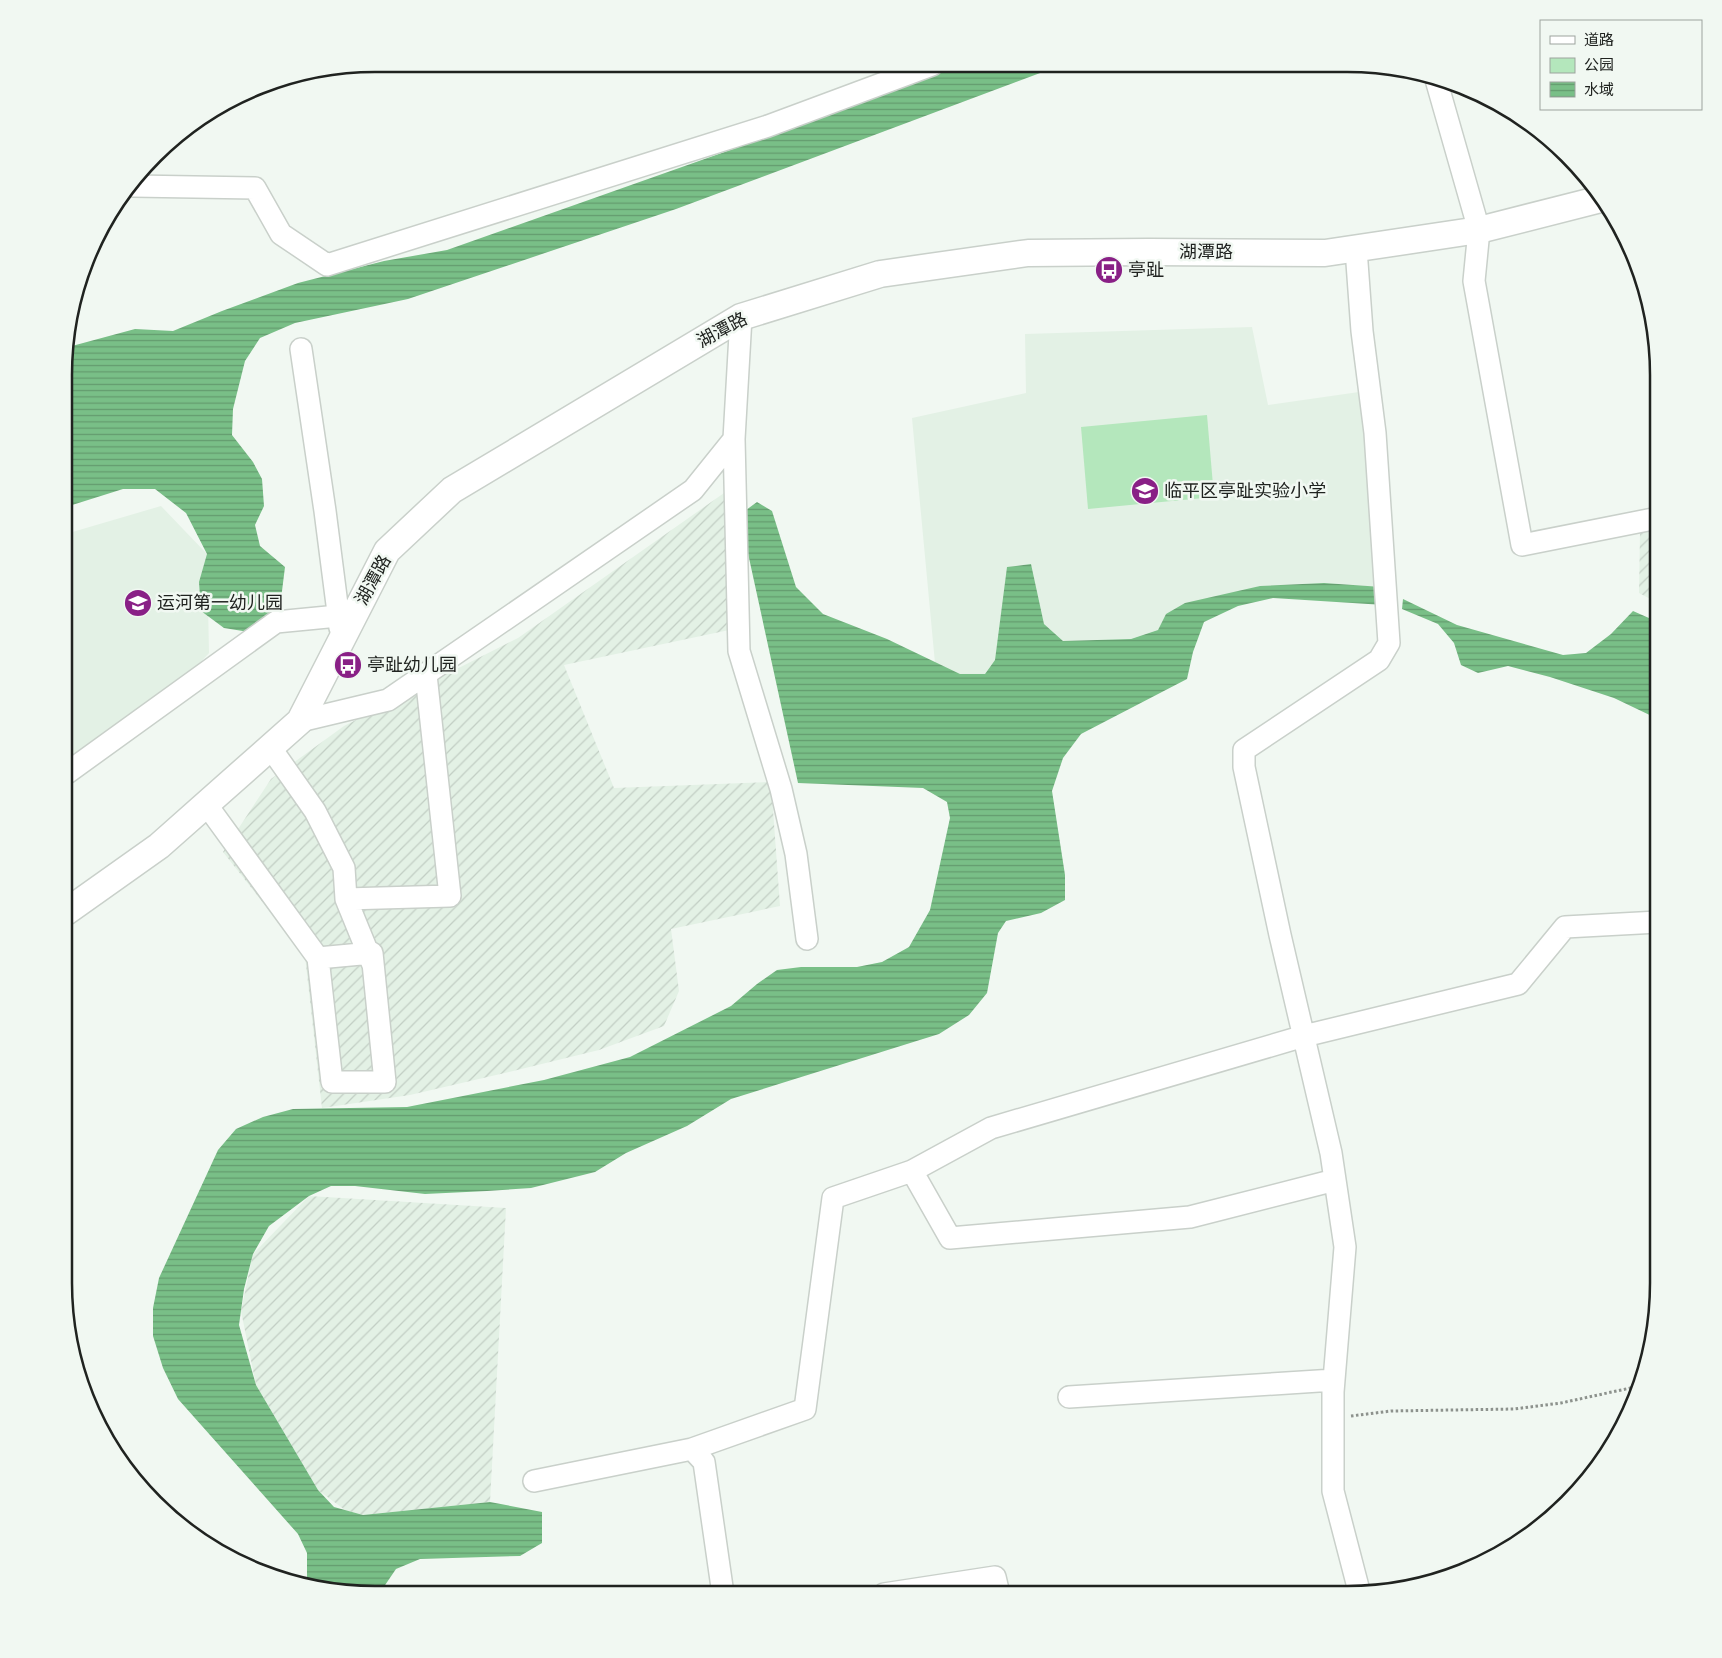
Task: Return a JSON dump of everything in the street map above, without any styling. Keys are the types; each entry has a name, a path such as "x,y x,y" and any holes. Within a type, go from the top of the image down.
{"street":[{"path":"139,186 255,188 281,234 327,265 768,126 913,72"},
{"path":"1438,87 1479,230 1474,281 1522,545 1650,520"},
{"name":"湖潭路","path":"72,908 159,846 300,720 340,627 387,551 452,490 741,317 880,274 1028,253 1325,253 1479,230 1594,201"},
{"path":"1356,249 1362,331 1375,433 1388,643 1379,660 1244,750 1244,767 1280,936 1332,1152 1336,1180 1345,1247 1334,1380 1334,1491 1358,1585"},
{"path":"741,317 734,439 739,650 781,789 792,835 807,939"},
{"path":"72,769 276,622 340,627 301,350"},
{"path":"300,720 388,700 693,490 734,439"},
{"path":"346,900 450,896 426,675"},
{"path":"206,804 318,958 332,1082 385,1082 371,959 346,900 344,868 315,811 270,747"},
{"path":"534,1481 692,1449 805,1409 833,1198 912,1171 991,1128 1304,1036 1518,984 1565,927 1650,922"},
{"path":"318,958 371,959"},
{"path":"912,1171 950,1238 1190,1217 1336,1180"},
{"path":"1069,1397 1334,1380"},
{"path":"692,1449 704,1462 721,1586"},
{"path":"936,1586 995,1577 997,1586"}],"path":[{"path":"1334,1418 1390,1410 1514,1409 1561,1403 1630,1389"}],"shaded area":[{"name":"临平区亭趾实验小学","path":"1252,327 1268,405 1359,392 1382,587 1324,583 1260,586 1166,614 1158,630 1131,639 1063,641 1044,624 1031,564 1008,567 995,660 985,674 960,674 935,663 912,418 1026,393 1025,334"},
{"path":"734,486 734,629 564,665 614,788 771,782 780,906 671,929 679,991 664,1026 599,1050 509,1072 410,1095 322,1108 305,956 223,852 271,779 344,726 518,638"},
{"name":"运河第一幼儿园","path":"161,506 207,554 209,653 141,726 72,760 72,532"},
{"path":"1650,527 1650,599 1639,593 1640,533"},
{"path":"309,1196 506,1208 490,1502 363,1515 345,1510 318,1490 256,1385 241,1311 253,1254"}],"green space":[{"path":"1207,415 1214,497 1088,509 1081,427"}],"water":[{"path":"932,72 1043,72 676,209 408,299 295,323 260,338 245,361 233,409 232,435 253,462 262,479 264,506 255,525 260,546 285,567 276,622 249,632 224,628 201,611 199,582 207,554 186,513 155,489 123,489 72,505 72,375 74,345 135,329 173,331 298,283 384,261 447,250 795,127"},
{"path":"757,502 772,511 796,587 823,614 887,639 960,674 985,674 995,660 1007,567 1031,564 1044,624 1063,641 1131,639 1158,630 1166,614 1185,603 1260,586 1324,583 1382,587 1384,605 1273,598 1238,606 1204,622 1193,652 1187,679 1081,734 1063,758 1052,791 1065,875 1065,900 1041,913 1006,921 998,933 987,993 969,1015 939,1034 731,1099 687,1126 626,1153 595,1172 531,1188 487,1191 425,1194 355,1186 331,1186 309,1196 269,1226 253,1254 244,1289 239,1325 256,1385 318,1490 334,1507 363,1515 490,1502 542,1512 542,1543 520,1556 420,1559 396,1569 384,1586 336,1583 307,1578 307,1553 298,1534 178,1399 163,1368 153,1336 153,1308 159,1278 218,1150 236,1129 263,1117 293,1109 407,1107 544,1080 630,1057 731,1006 777,970 801,967 857,967 882,962 909,947 930,910 950,818 947,802 923,788 798,783 744,535 742,513"},
{"path":"1403,599 1457,625 1563,655 1586,653 1611,634 1633,611 1650,618 1650,715 1614,698 1550,677 1508,666 1478,673 1461,665 1454,643 1438,624 1402,609"}],"place":[{"name":"亭趾","path":"1109,270"},
{"name":"临平区亭趾实验小学","path":"1145,491"},
{"name":"运河第一幼儿园","path":"138,603"},
{"name":"亭趾幼儿园","path":"348,665"}]}
